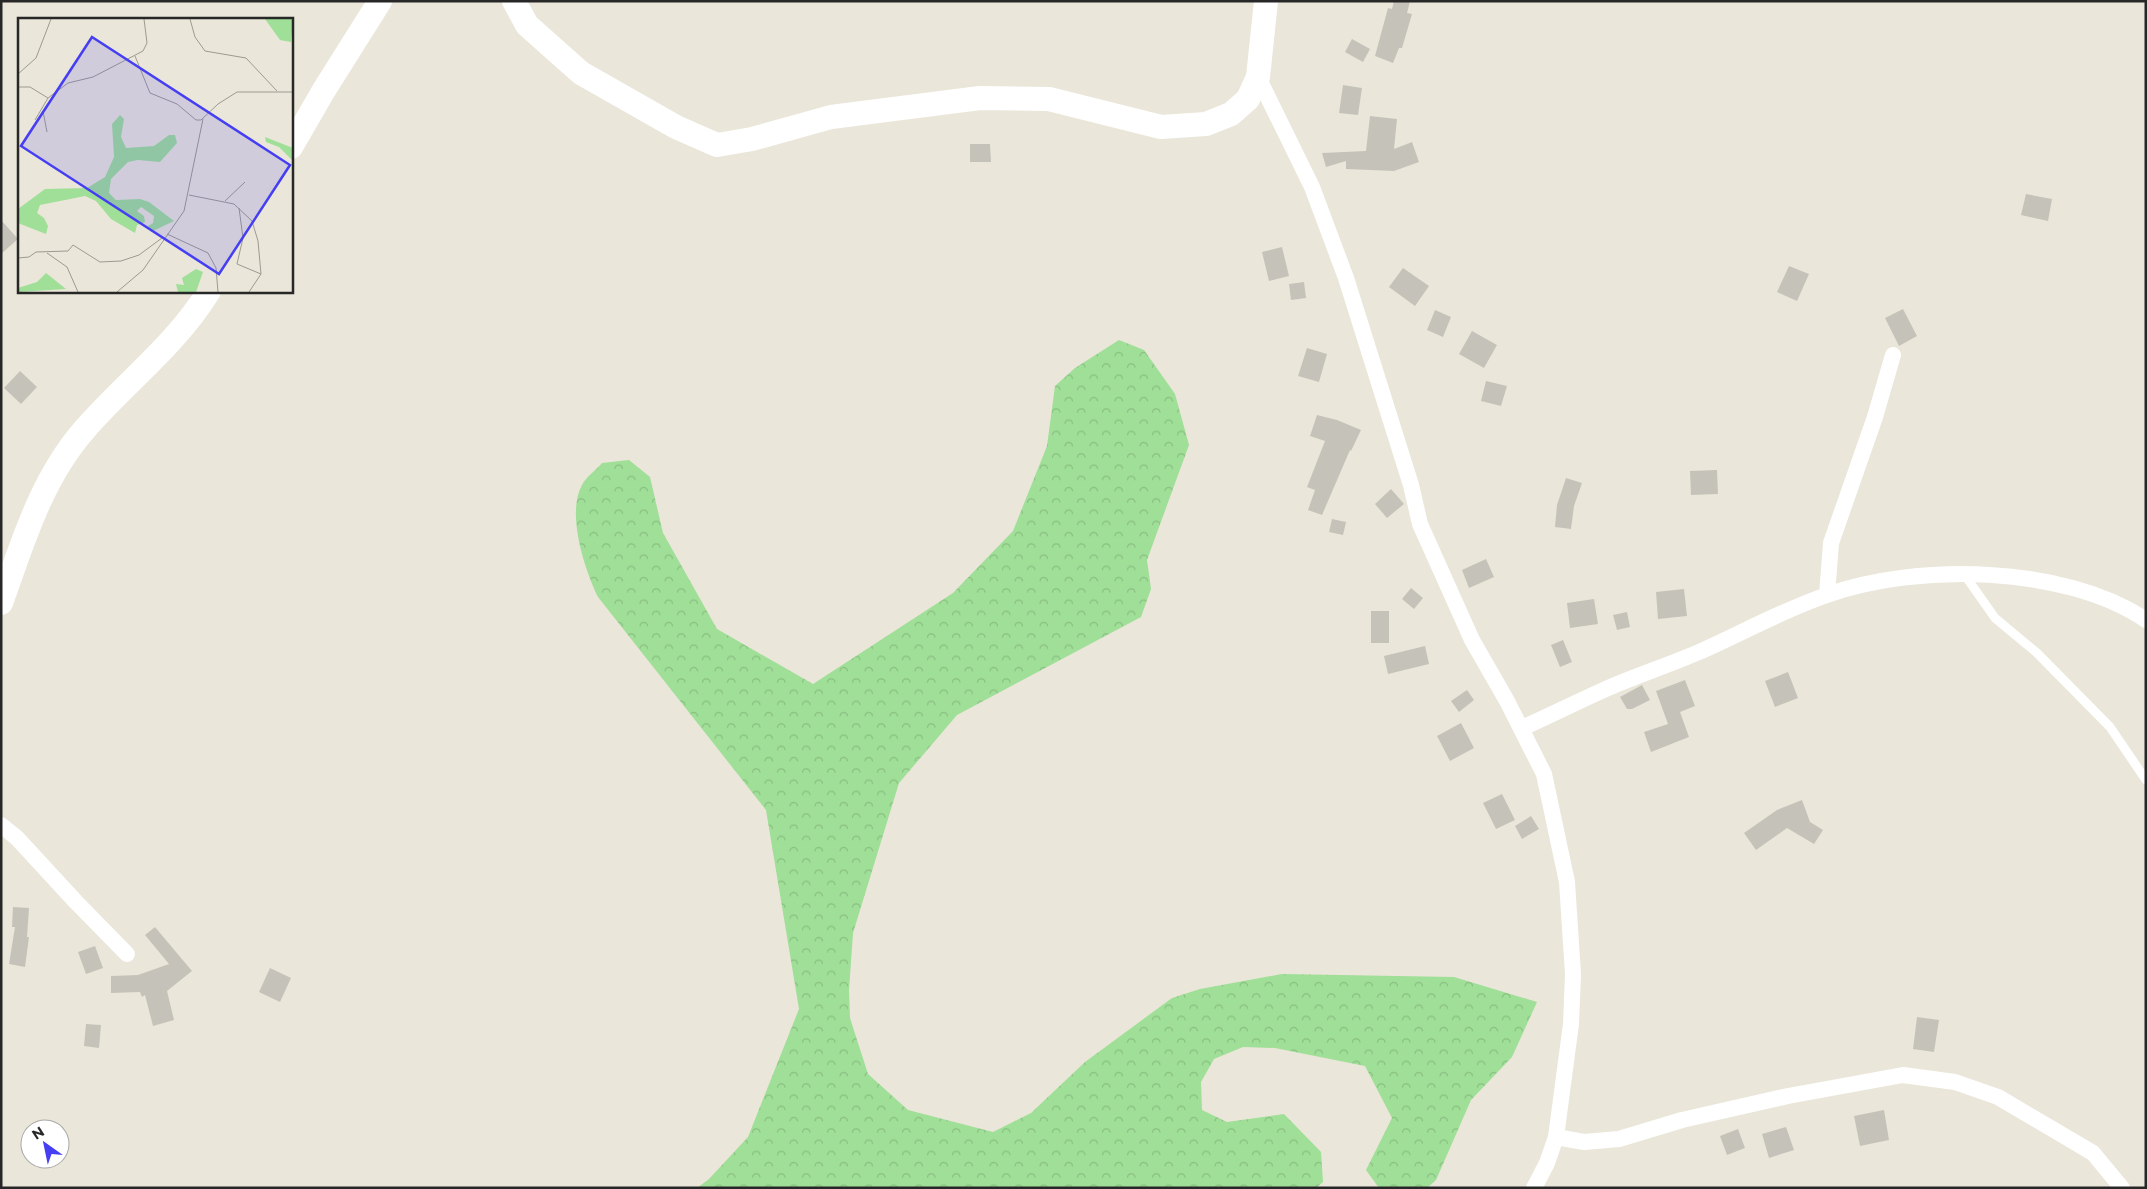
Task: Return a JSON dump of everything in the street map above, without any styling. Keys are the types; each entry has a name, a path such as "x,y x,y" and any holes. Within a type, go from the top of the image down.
{"street":[{"path":"292,145 380,1"},
{"path":"514,1 527,25 581,73 676,127 717,145 752,139 831,117 980,98 1049,99 1161,127 1206,124 1231,114 1248,99 1258,77 1266,1"},
{"path":"1258,77 1312,187 1346,278 1411,486 1420,524 1472,640 1522,728 1544,774 1567,882 1573,974 1571,1024 1556,1137 1534,1188"},
{"path":"1,603 39,502 58,465 84,430 172,341 208,292"},
{"path":"1827,595 1831,543 1893,355"},
{"path":"1522,728 1609,688 1699,652 1769,619 1827,595 1859,585 1913,575 1964,574 2045,582 2096,595 2146,620"},
{"path":"1,825 17,838 127,954"},
{"path":"1556,1137 1584,1142 1620,1139 1682,1120 1788,1096 1903,1075 1955,1082 1998,1097 2093,1153 2122,1188"},
{"path":"1544,1188 1546,1163"}],"lane":[{"path":"1964,574 1995,618 2037,653 2110,727 2146,780"}],"green space":[{"path":"1119,340 1144,350 1175,394 1189,445 1147,560 1151,589 1141,617 957,715 899,783 853,933 849,990 850,1018 868,1074 908,1110 993,1132 1031,1113 1085,1062 1172,998 1200,989 1282,974 1454,977 1537,1002 1512,1057 1471,1100 1436,1180 1427,1188 1379,1188 1366,1170 1392,1118 1365,1066 1275,1048 1243,1047 1214,1059 1201,1082 1202,1110 1227,1122 1284,1114 1321,1152 1323,1182 1316,1188 697,1188 709,1179 748,1137 799,1009 766,810 598,597 579,542 576,511 582,485 602,463 629,460 650,477 663,533 717,629 813,684 953,593 1013,531 1047,446 1055,386 1075,368"}],"building":[{"path":"1394,1 1410,1 1407,13 1412,14 1402,48 1399,48 1393,63 1375,56 1388,8 1392,9"},
{"path":"1352,39 1370,49 1363,62 1345,52"},
{"path":"1343,85 1362,88 1358,115 1339,113"},
{"path":"1370,116 1397,119 1394,149 1412,142 1419,162 1394,171 1346,169 1346,161 1326,167 1322,153 1366,151"},
{"path":"970,144 990,144 991,162 970,162"},
{"path":"2026,194 2052,199 2048,221 2021,215"},
{"path":"1,220 18,239 1,254"},
{"path":"1282,247 1289,276 1269,281 1262,252"},
{"path":"1789,266 1809,274 1797,301 1777,292"},
{"path":"1403,268 1429,286 1415,306 1389,287"},
{"path":"1304,282 1306,298 1291,300 1289,284"},
{"path":"1903,309 1917,336 1899,346 1885,318"},
{"path":"1435,310 1451,317 1443,337 1427,330"},
{"path":"1472,331 1497,345 1484,368 1459,354"},
{"path":"1307,348 1327,354 1319,382 1298,376"},
{"path":"20,371 37,387 21,404 4,388"},
{"path":"1486,381 1507,386 1501,406 1481,401"},
{"path":"1317,415 1337,420 1361,430 1350,450 1322,515 1308,510 1315,490 1307,487 1325,441 1310,436"},
{"path":"1717,470 1718,494 1691,495 1690,471"},
{"path":"1566,478 1582,483 1574,506 1571,529 1555,527 1557,505"},
{"path":"1391,489 1404,504 1387,518 1375,504"},
{"path":"1332,519 1346,522 1343,535 1329,532"},
{"path":"1486,559 1494,577 1469,588 1462,570"},
{"path":"1411,588 1423,598 1414,609 1402,599"},
{"path":"1684,589 1687,616 1658,619 1656,592"},
{"path":"1594,599 1598,624 1570,628 1567,603"},
{"path":"1371,611 1389,611 1389,643 1371,643"},
{"path":"1627,612 1630,627 1617,630 1613,615"},
{"path":"1563,640 1572,662 1560,667 1551,645"},
{"path":"1425,646 1429,664 1388,674 1384,656"},
{"path":"1788,672 1798,698 1775,707 1765,681"},
{"path":"1685,680 1695,706 1680,712 1689,737 1651,752 1644,732 1668,724 1656,691"},
{"path":"1642,685 1650,700 1632,709 1627,709 1620,697"},
{"path":"1467,690 1474,700 1459,712 1451,701"},
{"path":"1461,723 1474,748 1450,761 1437,736"},
{"path":"1502,794 1515,820 1496,829 1483,803"},
{"path":"1802,800 1810,822 1823,830 1814,844 1787,828 1756,850 1744,833 1777,810"},
{"path":"1531,816 1539,829 1522,839 1515,826"},
{"path":"13,907 29,908 27,937 29,937 25,967 9,964 15,927 12,927"},
{"path":"155,927 192,971 167,991 174,1020 153,1026 145,995 142,997 140,992 111,993 111,976 138,975 169,964 145,935"},
{"path":"95,946 103,968 86,974 78,952"},
{"path":"270,968 291,978 280,1002 259,992"},
{"path":"1917,1017 1939,1020 1934,1052 1913,1049"},
{"path":"86,1024 101,1025 99,1048 84,1046"},
{"path":"1884,1110 1889,1140 1860,1146 1854,1116"},
{"path":"1786,1127 1794,1150 1769,1158 1762,1134"},
{"path":"1738,1129 1745,1148 1727,1155 1720,1136"}]}
